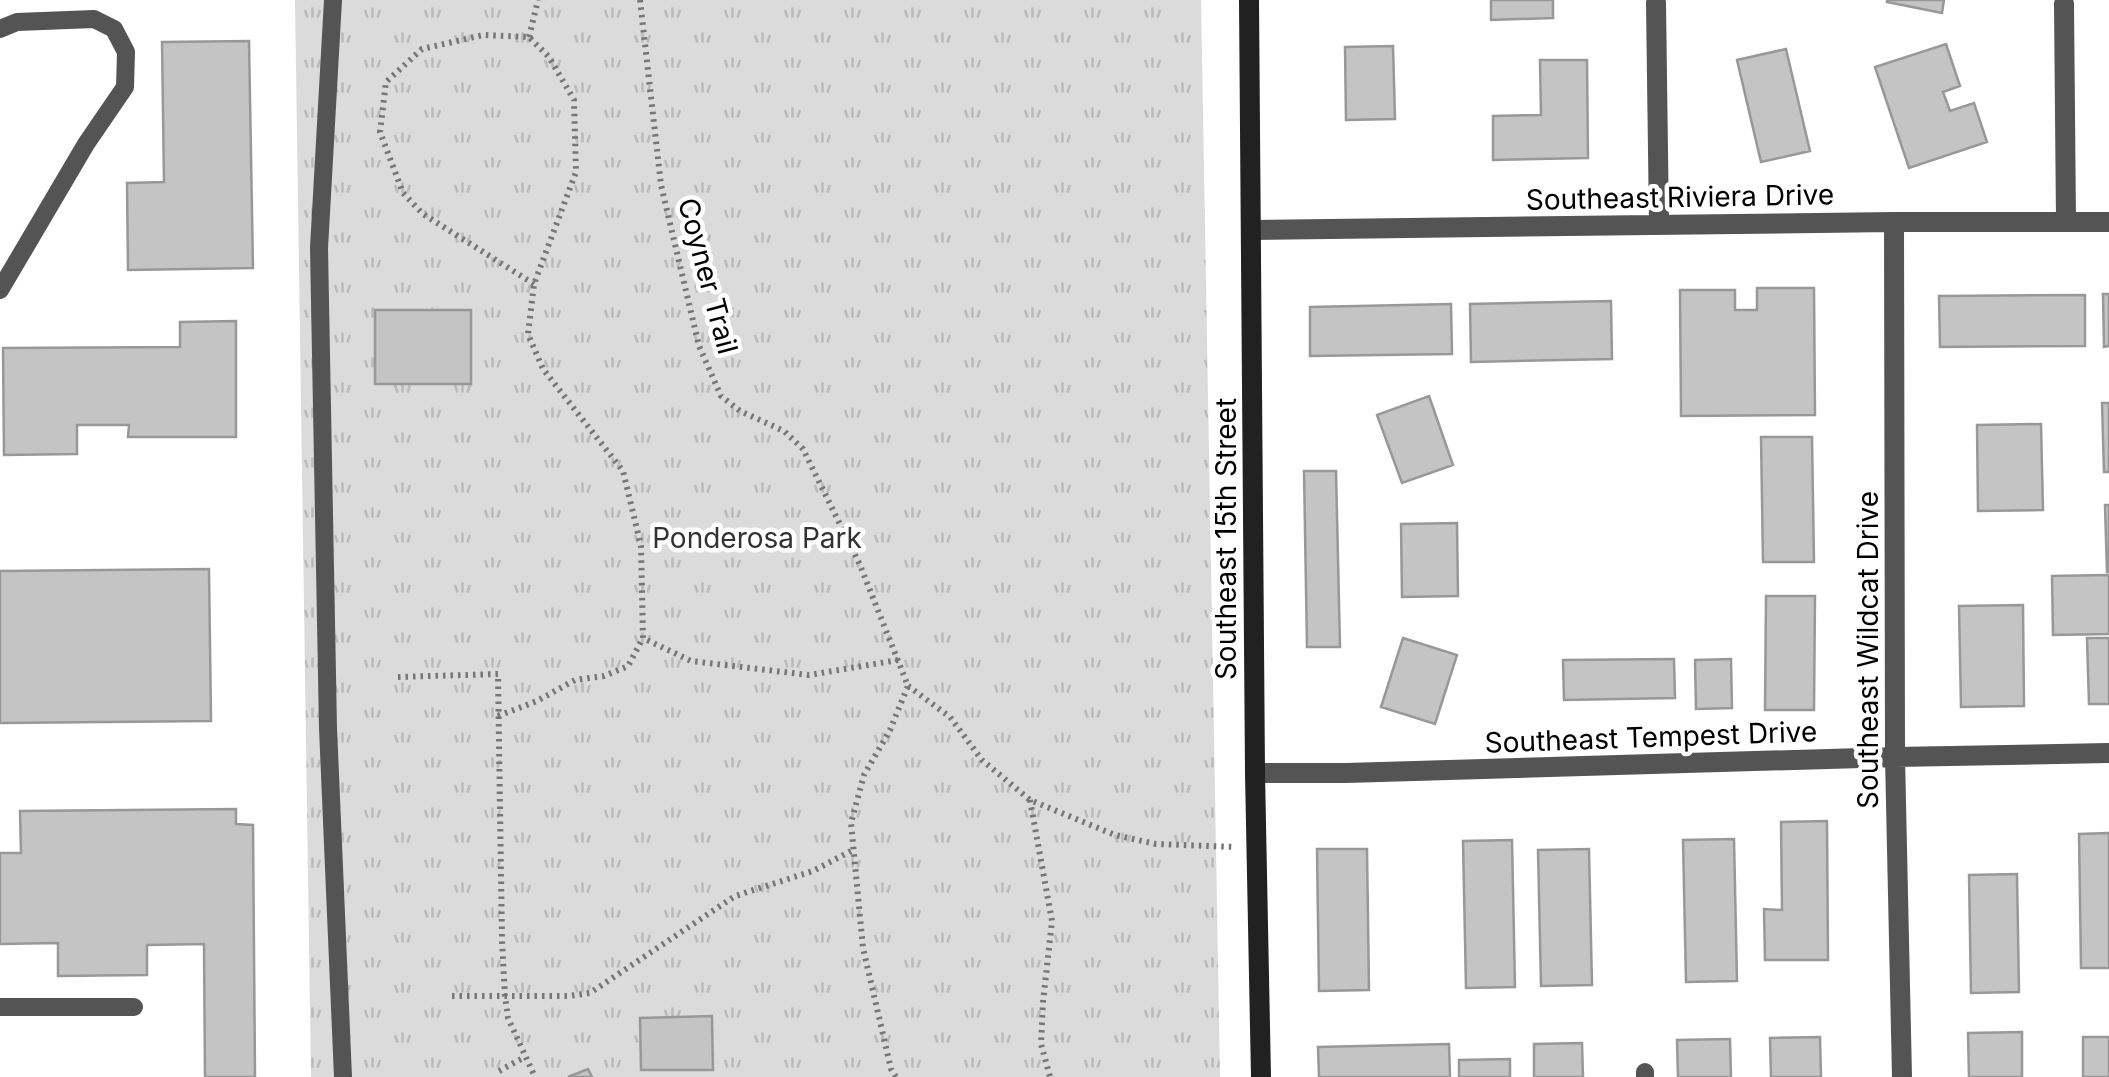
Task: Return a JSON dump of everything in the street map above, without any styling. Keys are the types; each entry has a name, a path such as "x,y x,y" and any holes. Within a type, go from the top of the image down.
{"main road":[{"name":"Southeast 15th Street","path":"1249,0 1261,1077"}],"street":[{"path":"1656,3 1659,226"},
{"path":"2064,4 2066,222"},
{"name":"Southeast Wildcat Drive","path":"1894,222 1895,757 1902,1077"},
{"name":"Southeast Riviera Drive","path":"1251,230 2109,222"},
{"name":"Southeast Tempest Drive","path":"1255,773 2109,753"}],"lane":[{"path":"333,0 319,248 328,728 343,1077"},
{"path":"0,29 18,22 94,19 114,29 126,52 125,87 86,144 0,290"},
{"path":"0,1007 134,1006"}],"path":[{"path":"528,37 538,0"},
{"name":"Coyner Trail","path":"640,0 661,185 699,346 721,396 740,410 784,431 803,449 860,565 908,686"},
{"path":"498,716 576,680 604,676 628,666 643,637 640,546 623,471 543,369 528,334 534,284 576,172 574,100 549,57 528,37 483,35 422,49 386,82 380,132 404,192 423,214 534,284"},
{"path":"643,637 690,661 809,675 898,660"},
{"path":"398,677 498,674 502,940 508,1018 535,1077"},
{"path":"896,1077 863,948 851,823 864,775 890,730 908,686 950,717 982,760 1030,800 1116,835 1156,844 1256,848"},
{"path":"1030,800 1052,921 1041,1044 1050,1077"},
{"path":"452,996 590,993 735,896 813,871 853,850"},
{"path":"499,1071 525,1057"}],"green space":[{"name":"Ponderosa Park","path":"295,0 1201,0 1220,1077 311,1077"}],"building":[{"path":"1491,0 1553,0 1553,18 1491,20"},
{"path":"1887,0 1944,0 1942,13"},
{"path":"249,41 253,268 128,270 127,183 164,182 162,42"},
{"path":"1946,44 1960,86 1943,92 1950,111 1974,103 1987,142 1909,168 1875,67"},
{"path":"1393,46 1395,119 1346,120 1345,47"},
{"path":"1786,49 1810,151 1761,162 1737,60"},
{"path":"1540,60 1587,60 1588,158 1493,160 1493,116 1541,115"},
{"path":"1757,288 1814,288 1815,415 1681,416 1680,290 1735,290 1735,310 1757,310"},
{"path":"2103,294 2109,294 2109,346 2104,347"},
{"path":"2085,295 2085,346 1940,347 1939,296"},
{"path":"1611,301 1612,359 1471,362 1470,304"},
{"path":"1451,304 1452,354 1310,356 1310,307"},
{"path":"375,310 471,310 471,384 375,384"},
{"path":"236,321 236,437 128,437 129,425 77,425 77,454 4,455 3,348 180,347 180,322"},
{"path":"1429,396 1453,465 1402,483 1377,415"},
{"path":"2102,403 2109,403 2109,472 2104,472"},
{"path":"2041,424 2043,510 1978,511 1977,425"},
{"path":"1761,437 1812,437 1814,562 1763,562"},
{"path":"1304,471 1336,471 1340,647 1307,647"},
{"path":"2105,505 2109,505 2109,572 2107,572"},
{"path":"1457,523 1458,596 1402,597 1401,524"},
{"path":"209,569 211,721 0,723 0,571"},
{"path":"2109,575 2109,634 2053,635 2052,576"},
{"path":"1766,596 1815,596 1814,710 1765,710"},
{"path":"2023,605 2024,706 1961,707 1959,606"},
{"path":"1403,638 1457,655 1435,724 1381,707"},
{"path":"2087,638 2109,638 2109,704 2089,704"},
{"path":"1674,659 1675,698 1564,700 1563,660"},
{"path":"1731,659 1732,708 1696,709 1695,660"},
{"path":"236,809 236,824 253,825 255,1077 205,1077 204,944 147,945 147,975 58,976 58,943 0,944 0,853 21,853 20,811"},
{"path":"1827,821 1828,960 1765,960 1764,909 1782,910 1781,822"},
{"path":"2109,833 2109,968 2081,968 2079,834"},
{"path":"1734,839 1737,981 1686,982 1683,840"},
{"path":"1512,840 1515,987 1466,988 1463,841"},
{"path":"1317,849 1367,849 1369,990 1319,991"},
{"path":"1589,849 1592,985 1541,986 1538,850"},
{"path":"2017,874 2019,992 1971,993 1969,875"},
{"path":"712,1016 713,1070 641,1070 640,1018"},
{"path":"2022,1032 2022,1077 1969,1077 1968,1033"},
{"path":"1820,1037 1821,1077 1771,1077 1770,1038"},
{"path":"2083,1037 2109,1037 2109,1077 2083,1077"},
{"path":"1730,1039 1731,1077 1678,1077 1677,1040"},
{"path":"1582,1043 1583,1077 1534,1077 1534,1044"},
{"path":"1449,1044 1450,1077 1319,1077 1318,1047"},
{"path":"1510,1059 1510,1077 1459,1077 1459,1060"},
{"path":"588,1069 592,1077 568,1077"}]}
